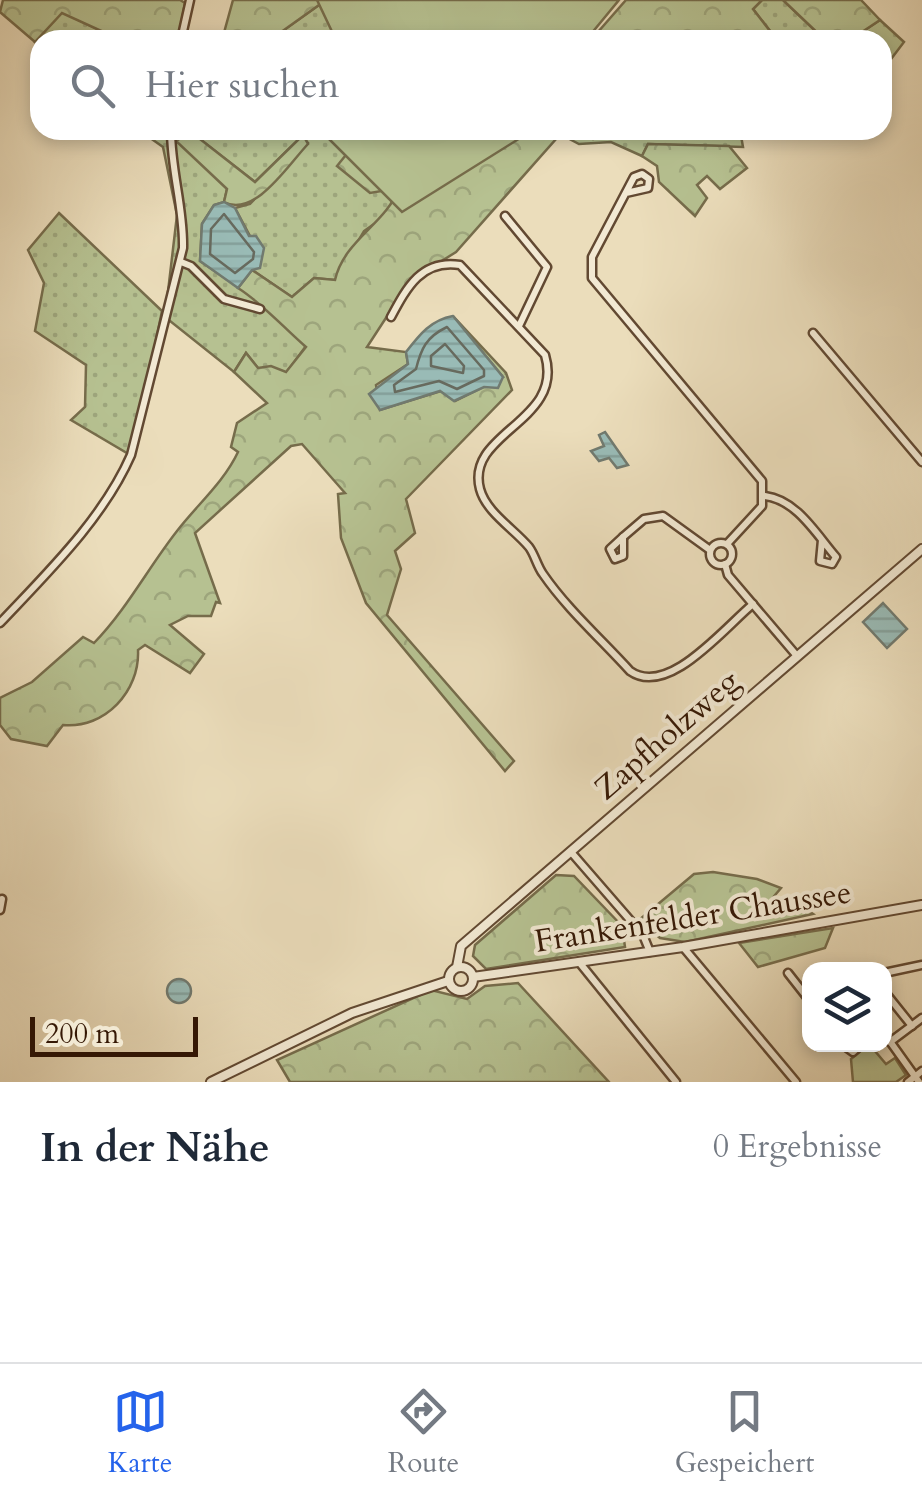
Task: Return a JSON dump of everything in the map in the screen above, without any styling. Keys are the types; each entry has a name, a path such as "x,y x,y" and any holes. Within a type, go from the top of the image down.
{"street":[{"path":"183,30 190,0"},
{"path":"0,623 46,575 119,482 181,262 184,216 171,140"},
{"path":"626,193 592,257 592,278 603,296 757,471 765,496 762,506 727,544"},
{"path":"505,216 548,266 519,326"},
{"path":"181,262 191,266 224,299 260,309"},
{"path":"391,317 410,284 441,262 470,272 544,354 550,374 548,389 485,456 479,487 487,502 531,550 550,584 630,671 648,679 673,673 753,604"},
{"path":"812,333 922,462"},
{"path":"765,496 797,511 822,540 836,557 832,564 820,561 822,540"},
{"path":"623,538 644,519 663,516 710,550 712,560 725,564 797,656"},
{"path":"710,550 717,543 727,544"},
{"path":"725,564 732,556 727,544"},
{"name":"Zapfholzweg","path":"457,967 462,946 922,548"},
{"path":"571,852 643,936 650,952"},
{"path":"0,910 2,899"},
{"name":"Frankenfelder Chaussee","path":"473,977 684,947 922,905"},
{"path":"684,947 796,1082"},
{"path":"578,962 676,1082"},
{"path":"892,971 922,965"},
{"path":"211,1082 352,1014 448,981 457,967 469,970 473,977 464,990 452,988 448,981"},
{"path":"788,973 802,991"},
{"path":"892,1001 912,1026"},
{"path":"892,1041 922,1018"},
{"path":"892,1045 914,1080 922,1071"}],"green space":[{"path":"3,0 185,3 180,30 99,30 62,13 46,30 30,30 30,38 0,12"},
{"path":"233,0 326,0 284,30 225,30"},
{"path":"317,0 619,0 594,30 331,30"},
{"path":"326,0 368,30 284,30"},
{"path":"626,0 762,0 753,9 769,30 600,30"},
{"path":"762,0 783,0 814,30 769,30 753,9"},
{"path":"783,0 861,0 880,20 865,30 814,30"},
{"path":"62,12 100,30 46,30"},
{"path":"880,20 891,30 865,30"},
{"path":"892,31 904,42 892,58"},
{"path":"153,140 196,140 227,189 224,202 214,205 202,224 200,261 268,307 306,346 286,373 258,368 246,353 234,372 165,317 177,215 163,147"},
{"path":"201,140 298,140 255,182"},
{"path":"201,140 255,182 298,140 308,144 270,187 247,203 236,205 224,202 227,189 176,141"},
{"path":"305,140 372,140 400,187 388,214 364,231 335,280 314,278 292,297 252,270 250,236 235,208 250,204 308,143"},
{"path":"330,140 517,140 402,212"},
{"path":"358,140 555,140 456,252 410,281 367,347 406,352 408,364 376,385 380,410 441,391 455,401 503,377 453,316 506,373 512,390 406,499 415,533 395,551 401,569 387,615 514,761 505,771 366,603 341,538 338,494 345,493 302,444 291,446 195,533 220,603 216,602 211,616 188,616 170,625 204,654 190,673 145,645 138,650 133,680 126,693 106,714 78,725 63,725 47,746 11,739 0,725 0,698 32,682 83,637 94,643 232,463 238,452 231,447 237,423 267,403 234,372 246,353 258,368 271,366 286,372 306,347 238,288 252,270 292,297 314,278 335,280 347,254 393,201 399,188 370,193 337,166"},
{"path":"571,140 742,140 743,147 648,144 642,156 611,142 579,144"},
{"path":"648,144 729,146 747,168 720,189 707,176 697,185 707,198 695,216 659,182 657,166 642,156"},
{"path":"59,213 162,311 132,456 71,420 85,407 86,365 35,331 44,283 28,250"},
{"path":"713,872 757,879 781,888 770,901 781,914 804,908 813,914 685,942 660,938 639,920 694,874"},
{"path":"556,875 574,876 622,926 625,947 486,969 473,956 475,945"},
{"path":"833,928 825,948 758,967 739,943"},
{"path":"518,983 609,1082 290,1082 277,1060 431,990 467,999 485,986"},
{"path":"859,1052 876,1052 886,1064 895,1058 906,1075 896,1082 853,1082 851,1059"}],"water":[{"path":"224,202 235,208 249,236 256,236 264,248 260,268 252,270 238,288 200,261 202,224 214,205"},
{"path":"453,316 503,377 498,388 484,387 454,401 440,391 380,410 369,394 408,364 406,352 426,329"},
{"path":"605,432 628,465 617,468 609,458 599,461 591,451 604,446 599,435"},
{"path":"883,603 907,629 887,648 863,622"},
{"path":"179,979 188,982 188,1000 179,1003 170,1000 167,991 170,982"}]}
